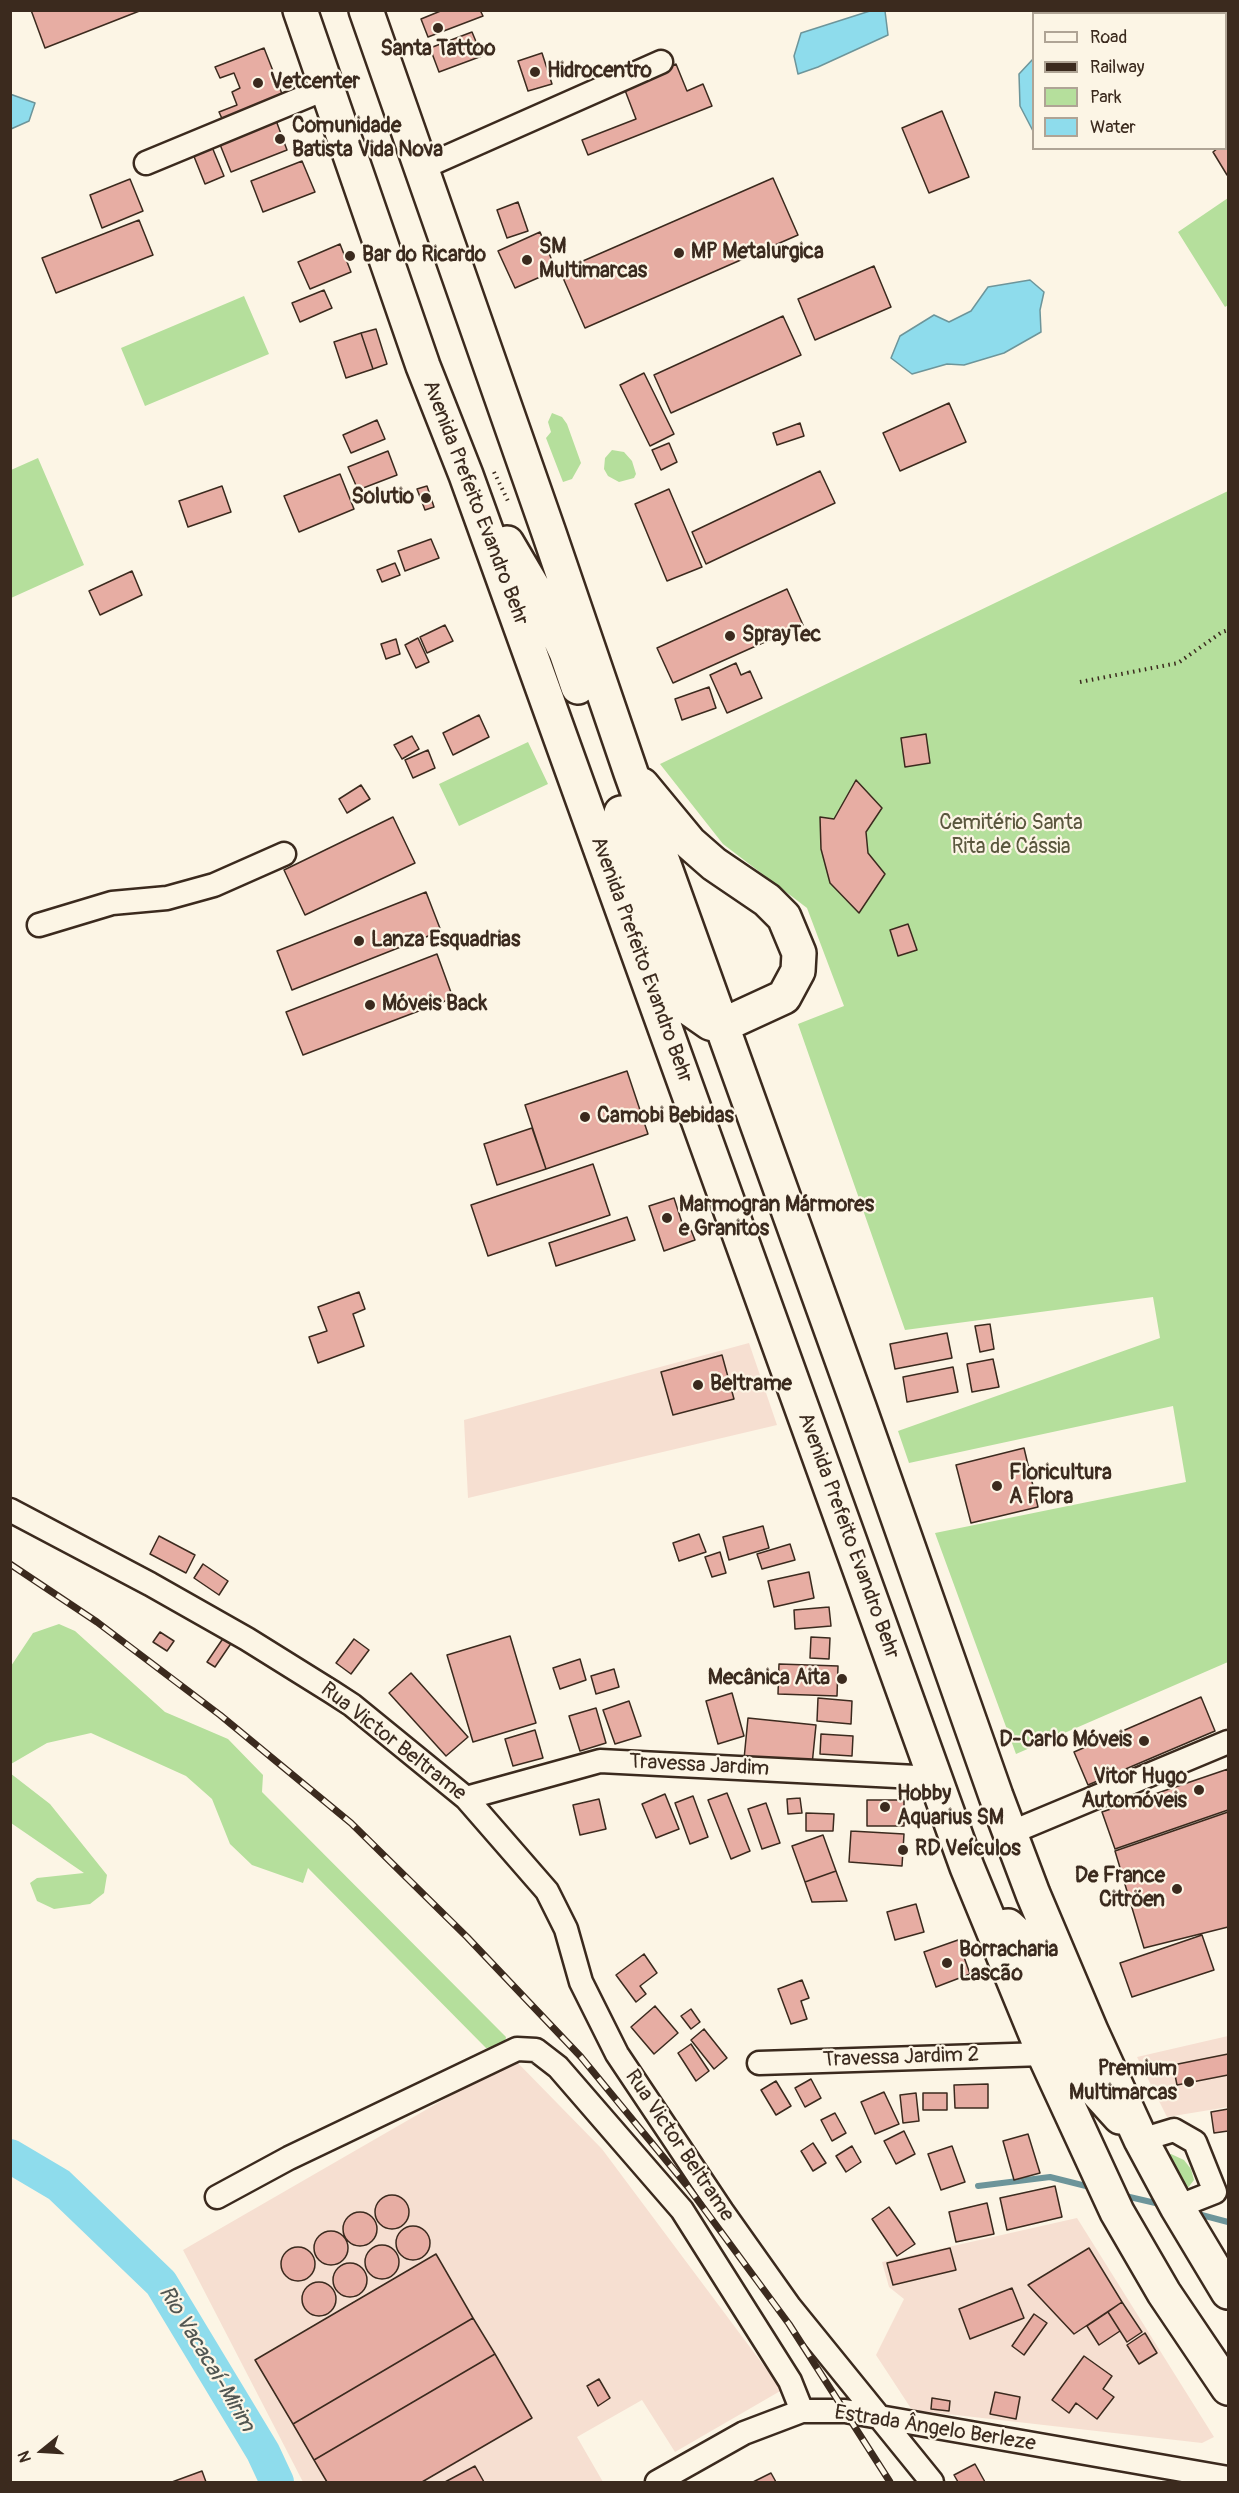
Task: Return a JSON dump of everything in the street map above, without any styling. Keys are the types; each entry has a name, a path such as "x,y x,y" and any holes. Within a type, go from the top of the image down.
{"highway":[{"name":"Avenida Prefeito Evandro Behr","path":"300,10 419,355 466,475 936,1778 993,1929 1044,2054 1124,2224 1164,2294 1228,2388"},
{"path":"366,10 631,773 1012,1838 1090,2031 1141,2140 1177,2207 1228,2292"},
{"path":"466,475 547,610 567,652 687,1007 710,1023 721,1026 784,997 798,971 799,953 784,917 767,900 714,864 690,843 631,773"},
{"path":"993,1929 1008,1926 1020,1937 1082,2075 1141,2140"}],"street":[{"path":"422,168 661,62"},
{"path":"146,163 327,88"},
{"path":"39,925 112,903 167,898 214,885 284,854"},
{"name":"Rua Victor Beltrame","path":"10,1510 159,1589 247,1639 332,1692 352,1705 466,1798 548,1891 566,1929 581,1982 617,2054 709,2191 790,2307 932,2482"},
{"path":"1012,1838 1228,1742"},
{"path":"1012,1838 1228,1759"},
{"name":"Travessa Jardim","path":"466,1798 600,1761 936,1778"},
{"path":"217,2197 290,2158 517,2049 536,2050 558,2067 682,2210 790,2381 802,2411"},
{"name":"Travessa Jardim 2","path":"759,2063 1044,2054"},
{"path":"1141,2140 1174,2130 1195,2142 1222,2191 1177,2207"},
{"name":"Estrada Ângelo Berleze","path":"667,2480 744,2433 802,2411 845,2411 1188,2477 1228,2478"}],"path":[{"path":"1080,682 1178,663 1228,630"}],"shaded area":[{"path":"749,1343 777,1425 468,1498 464,1420"},
{"name":"Premium Multimarcas","path":"1228,2036 1228,2107 1167,2117 1137,2057"},
{"path":"514,2059 602,2149 782,2390 675,2452 642,2400 577,2437 603,2482 303,2482 183,2250"},
{"path":"1077,2218 1214,2437 1202,2443 912,2410 876,2355 904,2299 889,2287 882,2262"}],"green space":[{"path":"1228,198 1228,305 1225,307 1178,232"},
{"path":"244,296 269,354 145,406 121,348"},
{"path":"552,413 562,417 567,424 581,463 572,479 563,482 546,438 551,432 548,422"},
{"path":"612,450 624,452 632,461 636,474 634,478 619,482 608,476 604,469 605,458"},
{"path":"38,458 84,565 11,598 11,470"},
{"name":"Cemitério Santa Rita de Cássia","path":"1228,491 1228,1662 1016,1754 935,1533 1186,1482 1173,1406 909,1463 898,1431 1160,1338 1153,1297 905,1330 798,1024 844,1006 807,908 723,844 660,764"},
{"path":"528,742 548,784 459,826 439,784"},
{"path":"59,1624 75,1631 165,1712 228,1739 263,1775 262,1792 506,2037 504,2046 486,2048 308,1868 303,1883 252,1865 230,1844 212,1799 186,1776 91,1733 47,1743 11,1764 11,1666 33,1633"},
{"path":"10,1773 50,1804 107,1875 104,1893 90,1904 54,1909 37,1901 30,1883 37,1878 84,1873 11,1823"},
{"path":"1171,2154 1184,2160 1191,2169 1194,2180 1184,2193 1163,2156"}],"water":[{"path":"873,10 885,11 888,35 798,74 794,56 801,33"},
{"path":"1032,60 1032,129 1020,106 1019,74"},
{"path":"10,94 35,103 29,121 11,129"},
{"path":"1030,280 1044,292 1040,310 1041,332 1004,353 964,365 947,364 912,374 891,358 900,336 934,315 949,322 971,311 988,287"}],"building":[{"path":"31,10 142,10 45,48"},
{"name":"Santa Tattoo","path":"443,10 480,10 483,16 428,37 421,19"},
{"path":"472,32 482,56 439,72 430,48"},
{"name":"Vetcenter","path":"264,48 284,99 224,123 219,112 237,105 232,92 240,88 234,73 220,78 215,67"},
{"name":"Hidrocentro","path":"542,53 552,84 528,91 518,61"},
{"path":"676,64 687,91 703,84 712,106 588,155 582,140 636,119 623,85"},
{"path":"942,111 969,177 929,193 902,128"},
{"path":"274,115 287,150 231,172 217,137"},
{"path":"1228,142 1227,175 1213,152 1227,150"},
{"path":"212,147 224,176 205,184 193,154"},
{"path":"302,161 315,192 263,212 251,181"},
{"name":"MP Metalurgica","path":"773,178 798,235 585,328 560,271"},
{"path":"130,179 143,211 102,228 90,195"},
{"path":"518,202 528,231 507,238 497,210"},
{"path":"139,220 153,255 56,293 42,258"},
{"name":"SM Multimarcas","path":"540,232 556,270 515,288 498,251"},
{"path":"340,244 351,272 310,289 298,262"},
{"path":"874,266 891,307 815,340 798,299"},
{"path":"324,290 332,308 300,322 292,303"},
{"path":"783,316 801,355 671,413 654,375"},
{"path":"376,329 387,364 373,369 361,333"},
{"path":"361,333 373,369 346,378 334,342"},
{"path":"644,373 674,434 650,446 620,385"},
{"path":"949,403 966,442 900,471 883,433"},
{"path":"377,420 385,439 351,453 343,435"},
{"path":"800,423 804,436 777,445 773,433"},
{"path":"669,443 677,462 661,470 652,450"},
{"path":"388,451 397,475 358,490 348,467"},
{"path":"820,471 835,503 706,564 692,532"},
{"path":"340,474 354,509 299,532 284,496"},
{"path":"222,486 231,512 188,527 179,501"},
{"name":"Solutio","path":"427,486 434,507 425,510 417,489"},
{"path":"669,489 702,567 667,581 635,504"},
{"path":"431,539 439,558 405,571 398,551"},
{"path":"395,563 400,575 382,582 377,570"},
{"path":"132,571 142,595 100,615 89,591"},
{"name":"SprayTec","path":"787,589 803,625 673,683 657,648"},
{"path":"445,625 453,641 427,653 420,637"},
{"path":"418,638 429,662 416,668 405,645"},
{"path":"396,639 400,654 386,659 381,644"},
{"path":"736,663 741,675 750,671 762,698 727,713 710,675"},
{"path":"709,687 716,708 682,720 675,699"},
{"path":"479,715 489,737 453,755 443,733"},
{"path":"926,734 930,763 905,767 901,738"},
{"path":"412,736 419,749 402,759 394,745"},
{"path":"428,750 435,768 413,778 405,760"},
{"path":"856,780 882,808 866,832 868,853 885,874 859,913 830,883 821,849 820,817 834,819"},
{"path":"361,785 370,799 347,813 339,799"},
{"path":"393,817 415,863 305,915 284,870"},
{"name":"Lanza Esquadrias","path":"426,892 441,931 292,990 277,951"},
{"path":"908,924 917,950 898,956 890,930"},
{"name":"Móveis Back","path":"437,954 453,998 303,1055 286,1012"},
{"name":"Camobi Bebidas","path":"627,1071 648,1134 546,1169 525,1105"},
{"path":"532,1128 546,1169 497,1185 484,1144"},
{"path":"593,1164 610,1215 488,1256 471,1205"},
{"name":"Marmogran Mármores e Granitos","path":"674,1198 685,1232 691,1230 695,1240 664,1251 649,1206"},
{"path":"627,1217 635,1240 556,1266 549,1243"},
{"path":"359,1292 365,1309 353,1314 364,1346 318,1363 309,1337 327,1331 318,1307"},
{"path":"990,1324 994,1349 980,1352 975,1326"},
{"path":"947,1333 952,1358 895,1369 890,1344"},
{"name":"Beltrame","path":"722,1355 734,1399 673,1415 661,1372"},
{"path":"993,1359 999,1387 972,1392 967,1364"},
{"path":"953,1367 958,1392 907,1402 903,1377"},
{"name":"Floricultura A Flora","path":"1024,1448 1038,1507 971,1523 956,1465"},
{"path":"763,1526 769,1548 729,1560 723,1537"},
{"path":"699,1534 706,1552 679,1561 673,1543"},
{"path":"159,1536 195,1555 186,1573 150,1554"},
{"path":"790,1544 795,1560 762,1569 757,1554"},
{"path":"720,1552 726,1573 712,1577 705,1557"},
{"path":"203,1564 228,1581 219,1595 194,1578"},
{"path":"809,1572 814,1598 774,1607 768,1581"},
{"path":"829,1607 831,1626 795,1629 794,1610"},
{"path":"160,1632 174,1641 167,1651 153,1642"},
{"path":"510,1636 536,1723 473,1742 447,1655"},
{"path":"224,1637 232,1642 215,1667 207,1662"},
{"path":"811,1637 830,1638 829,1659 810,1658"},
{"path":"354,1639 369,1650 351,1674 336,1663"},
{"path":"580,1659 586,1680 560,1689 553,1668"},
{"path":"779,1664 838,1666 837,1696 778,1694"},
{"path":"614,1669 619,1687 596,1694 591,1676"},
{"path":"411,1673 468,1737 446,1756 389,1693"},
{"path":"732,1693 744,1736 718,1744 706,1701"},
{"name":"D-Carlo Móveis","path":"1201,1697 1215,1731 1088,1785 1074,1752"},
{"path":"818,1698 852,1701 851,1724 817,1721"},
{"path":"629,1701 641,1736 615,1744 603,1710"},
{"path":"596,1708 606,1743 580,1751 569,1716"},
{"path":"748,1718 816,1725 812,1765 744,1759"},
{"path":"535,1730 543,1758 513,1766 505,1739"},
{"path":"821,1734 853,1736 852,1756 820,1754"},
{"name":"Vitor Hugo Automóveis","path":"1228,1769 1228,1810 1115,1849 1102,1812"},
{"path":"727,1793 750,1851 731,1859 708,1800"},
{"path":"665,1794 679,1829 656,1838 642,1804"},
{"path":"693,1796 708,1837 690,1844 675,1803"},
{"path":"800,1798 802,1813 788,1814 787,1799"},
{"path":"599,1799 606,1829 580,1835 573,1805"},
{"name":"Hobby Aquarius SM","path":"867,1800 904,1800 904,1826 867,1826"},
{"path":"766,1803 780,1843 762,1849 748,1809"},
{"name":"De France Citröen","path":"1228,1812 1228,1927 1144,1948 1115,1851"},
{"path":"806,1813 834,1814 833,1831 806,1831"},
{"path":"851,1831 904,1834 902,1866 849,1862"},
{"path":"823,1835 836,1871 805,1882 792,1846"},
{"path":"836,1871 847,1901 812,1902 805,1882"},
{"path":"916,1904 924,1932 895,1940 887,1912"},
{"path":"1202,1935 1214,1970 1132,1997 1120,1963"},
{"name":"Borracharia Lascão","path":"958,1940 970,1974 936,1987 924,1952"},
{"path":"644,1954 657,1973 640,1986 646,1994 636,2002 616,1975"},
{"path":"802,1980 809,1998 801,2001 807,2019 791,2024 778,1989"},
{"path":"655,2006 678,2033 654,2054 631,2027"},
{"path":"691,2009 700,2022 691,2029 681,2016"},
{"path":"704,2029 727,2058 714,2069 691,2040"},
{"path":"691,2044 709,2071 696,2081 678,2053"},
{"path":"1228,2054 1228,2075 1177,2085 1173,2065"},
{"path":"811,2079 821,2098 805,2107 795,2088"},
{"path":"776,2081 791,2106 776,2115 761,2090"},
{"path":"988,2084 988,2108 955,2108 954,2085"},
{"path":"884,2092 899,2124 875,2134 861,2102"},
{"path":"916,2093 919,2121 903,2123 900,2095"},
{"path":"923,2093 947,2093 947,2110 923,2110"},
{"path":"1228,2109 1228,2131 1214,2133 1211,2112"},
{"path":"835,2113 846,2133 832,2141 821,2120"},
{"path":"904,2131 915,2154 896,2164 884,2141"},
{"path":"1028,2134 1040,2173 1014,2180 1003,2141"},
{"path":"813,2143 826,2163 813,2171 801,2151"},
{"path":"852,2146 861,2162 846,2172 836,2156"},
{"path":"952,2146 965,2182 941,2190 928,2154"},
{"path":"1055,2186 1062,2217 1007,2230 1000,2198"},
{"path":"392,2195 404,2200 409,2212 404,2224 392,2229 380,2224 375,2212 380,2200"},
{"path":"987,2203 994,2234 956,2242 949,2212"},
{"path":"889,2207 915,2244 897,2256 872,2219"},
{"path":"360,2212 372,2217 377,2229 372,2241 360,2246 348,2241 343,2229 348,2217"},
{"path":"413,2226 425,2231 430,2243 425,2255 413,2260 401,2255 396,2243 401,2231"},
{"path":"331,2231 343,2236 348,2248 343,2260 331,2265 319,2260 314,2248 319,2236"},
{"path":"382,2245 394,2250 399,2262 394,2274 382,2279 370,2274 365,2262 370,2250"},
{"path":"298,2247 310,2252 315,2264 310,2276 298,2281 286,2276 281,2264 286,2252"},
{"path":"950,2248 956,2270 893,2285 887,2263"},
{"path":"1089,2248 1122,2302 1074,2334 1028,2285"},
{"path":"436,2254 473,2318 293,2424 255,2360"},
{"path":"350,2263 362,2268 367,2280 362,2292 350,2297 338,2292 333,2280 338,2268"},
{"path":"319,2282 331,2287 336,2299 331,2311 319,2316 307,2311 302,2299 307,2287"},
{"path":"1012,2288 1024,2318 970,2339 959,2309"},
{"path":"1122,2302 1142,2332 1127,2342 1108,2312"},
{"path":"1108,2312 1120,2331 1099,2345 1087,2326"},
{"path":"1034,2314 1047,2323 1024,2355 1012,2346"},
{"path":"473,2318 495,2354 314,2460 293,2424"},
{"path":"1145,2333 1157,2353 1139,2364 1127,2345"},
{"path":"495,2354 532,2418 422,2482 327,2482 314,2460"},
{"path":"1084,2356 1112,2376 1103,2389 1114,2397 1097,2419 1076,2403 1069,2413 1052,2400"},
{"path":"599,2379 610,2398 598,2406 587,2386"},
{"path":"995,2392 1020,2397 1016,2419 990,2414"},
{"path":"932,2398 950,2401 949,2411 931,2409"},
{"path":"975,2464 985,2482 958,2482 954,2475"},
{"path":"475,2466 484,2482 445,2482"},
{"path":"202,2471 206,2482 172,2482"},
{"path":"771,2473 776,2482 753,2482"}],"waterway":[{"name":"Rio Vacacaí-Mirim","path":"10,2156 59,2185 161,2283 263,2452 277,2482"},
{"path":"978,2186 1050,2177 1094,2188"},
{"path":"1121,2195 1164,2205"},
{"path":"1194,2213 1228,2222"}],"railway":[{"path":"10,1564 97,1622 220,1715 351,1823 467,1937 581,2057 688,2187 789,2324 890,2482"}],"place":[{"name":"Santa Tattoo","path":"438,28"},
{"name":"Hidrocentro","path":"535,72"},
{"name":"Vetcenter","path":"258,83"},
{"name":"Comunidade Batista Vida Nova","path":"280,139"},
{"name":"MP Metalurgica","path":"679,253"},
{"name":"Bar do Ricardo","path":"350,256"},
{"name":"SM Multimarcas","path":"527,260"},
{"name":"Solutio","path":"426,498"},
{"name":"SprayTec","path":"730,636"},
{"name":"Lanza Esquadrias","path":"359,941"},
{"name":"Móveis Back","path":"370,1005"},
{"name":"Camobi Bebidas","path":"585,1117"},
{"name":"Marmogran Mármores e Granitos","path":"667,1218"},
{"name":"Beltrame","path":"698,1385"},
{"name":"Floricultura A Flora","path":"997,1486"},
{"name":"Mecânica Aita","path":"842,1679"},
{"name":"D-Carlo Móveis","path":"1144,1741"},
{"name":"Vitor Hugo Automóveis","path":"1199,1790"},
{"name":"Hobby Aquarius SM","path":"885,1807"},
{"name":"RD Veículos","path":"903,1850"},
{"name":"De France Citröen","path":"1177,1889"},
{"name":"Borracharia Lascão","path":"947,1963"},
{"name":"Premium Multimarcas","path":"1189,2082"}]}
